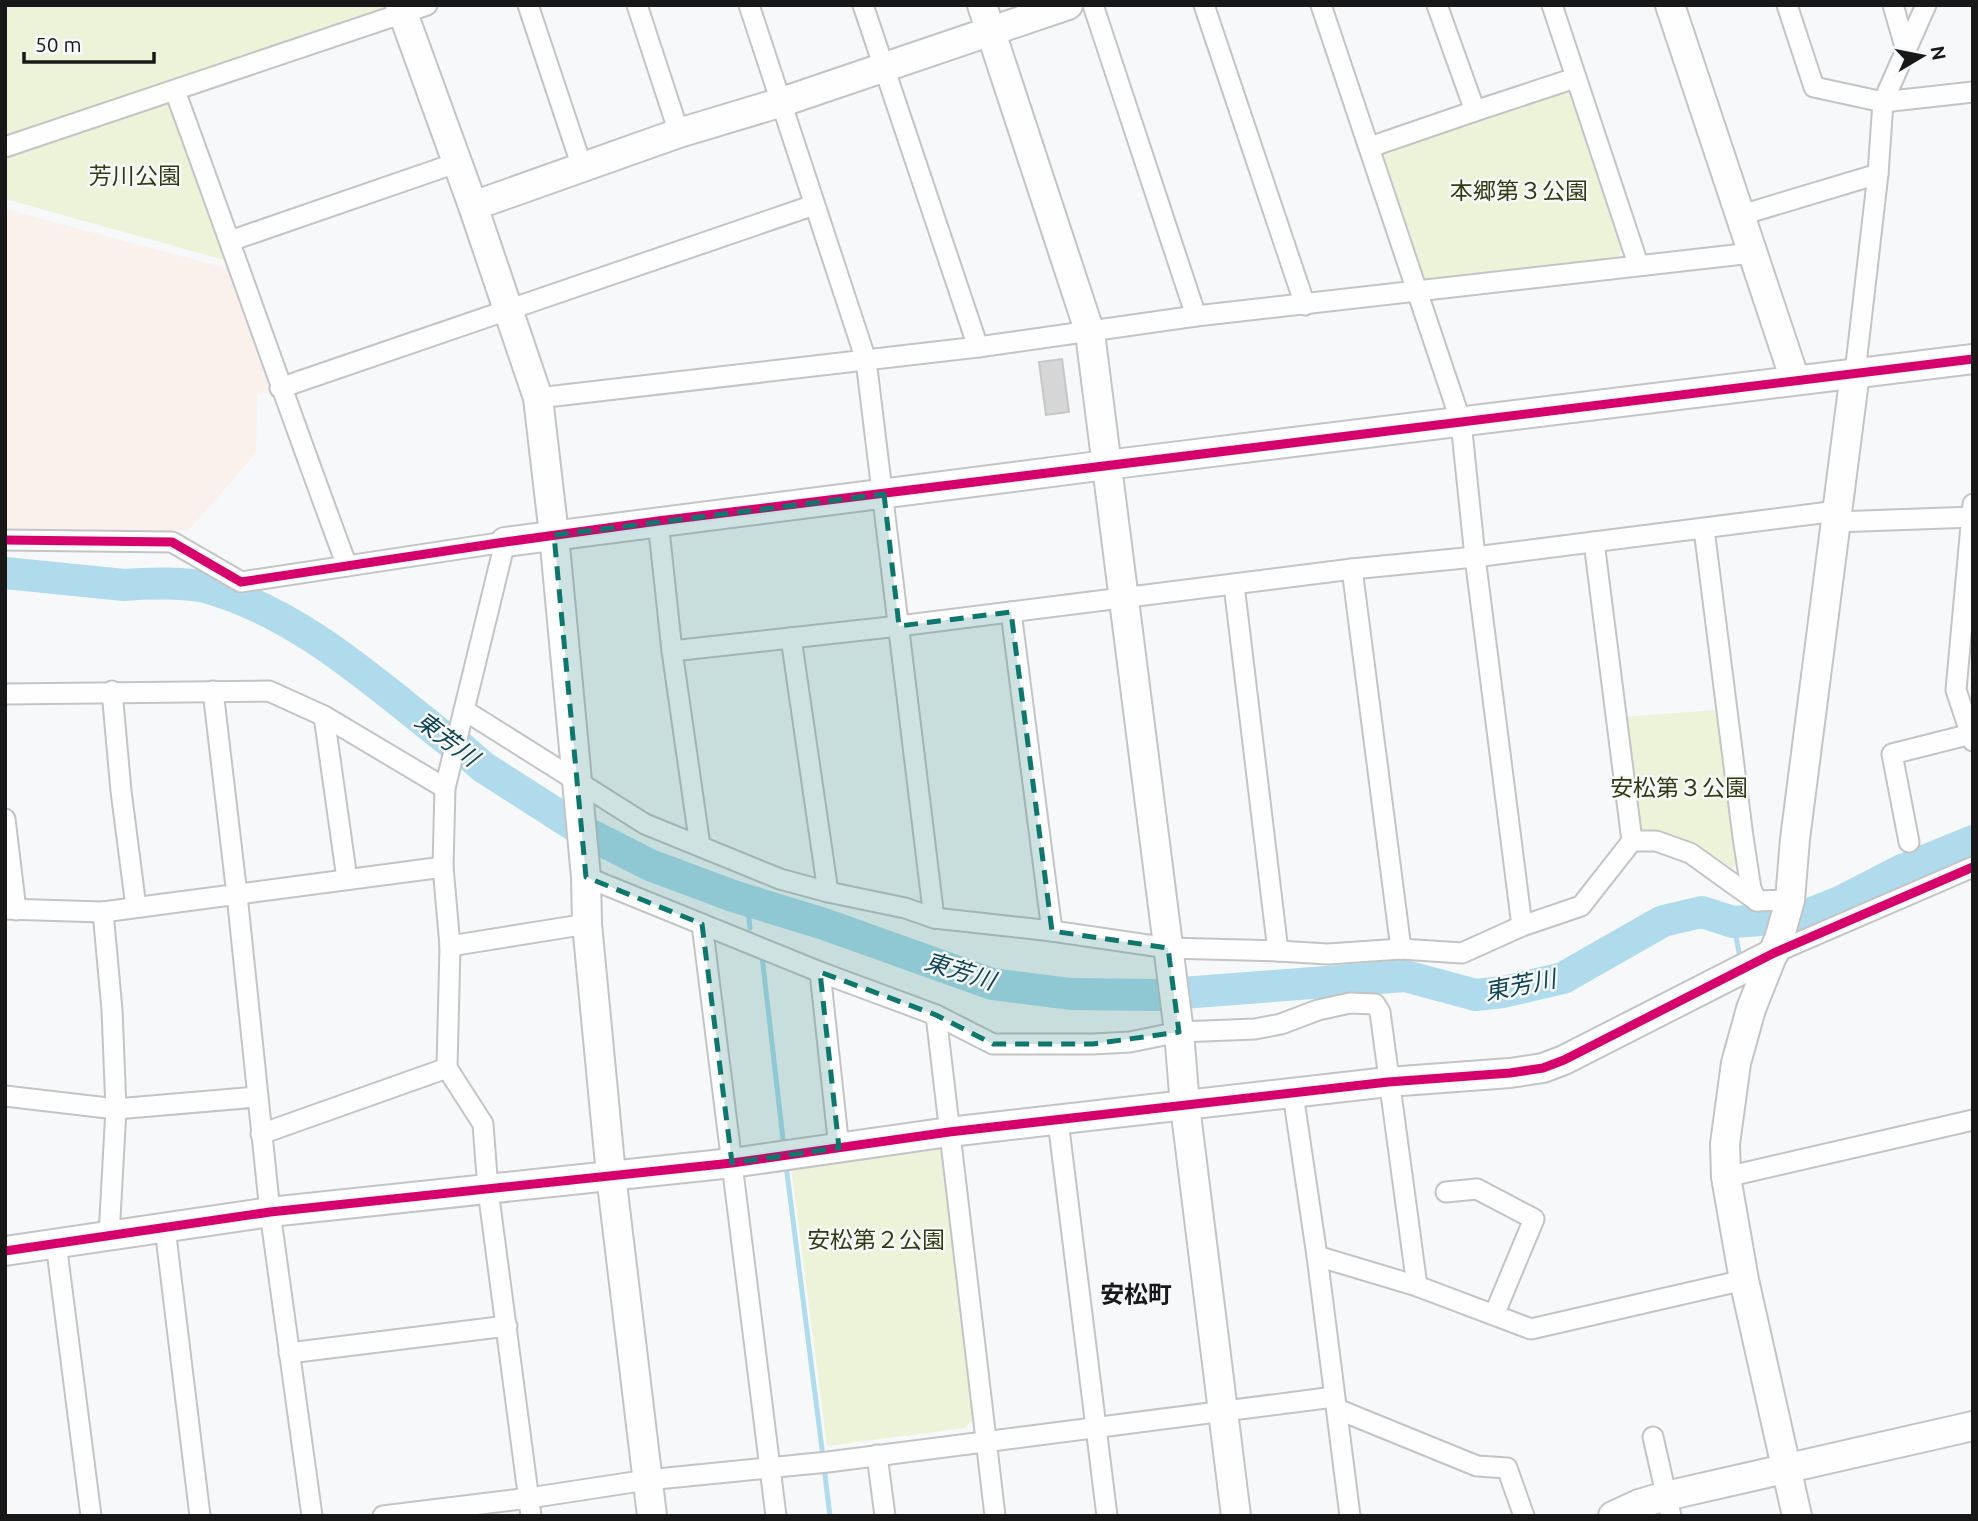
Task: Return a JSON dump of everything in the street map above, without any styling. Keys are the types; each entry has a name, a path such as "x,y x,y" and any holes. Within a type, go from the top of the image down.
{"street":[{"path":"528,5 582,167"},
{"path":"637,5 679,133"},
{"path":"749,5 866,360 934,918"},
{"path":"863,5 978,347"},
{"path":"982,5 1090,333 1236,1516"},
{"path":"473,206 679,133 782,102 1068,5"},
{"path":"1093,5 1196,316"},
{"path":"1203,5 1305,305"},
{"path":"1321,5 1461,422 1475,557 1522,926"},
{"path":"1437,5 1475,111"},
{"path":"1552,5 1638,264"},
{"path":"1670,5 1738,216 1795,380"},
{"path":"1787,5 1814,88 1883,102 1973,92"},
{"path":"1893,5 1906,50"},
{"path":"1797,1516 1744,1280 1726,1177 1725,1144 1736,1063 1751,1009 1777,944 1788,904 1855,373 1878,174 1883,102 1926,5"},
{"path":"5,147 175,91 410,8 456,163 538,398 554,535 611,1175 652,1516"},
{"path":"1370,147 1575,78"},
{"path":"175,91 280,388 347,566"},
{"path":"230,242 456,163"},
{"path":"1738,216 1878,174"},
{"path":"280,388 814,205"},
{"path":"538,398 978,347 1196,316 1752,253"},
{"path":"5,540 172,542 241,582 658,521 1973,359"},
{"path":"672,651 1704,529 1836,516 1972,512 1956,690 1972,737 1892,754 1909,842"},
{"path":"658,521 672,651 700,846"},
{"path":"1704,529 1743,837 1751,889 1757,901"},
{"path":"505,542 445,788 443,867 450,946 447,1068 483,1124 488,1190 530,1507"},
{"path":"464,710 645,824 780,879 905,908 934,918 1052,931 1168,952 1278,951 1328,954 1401,949 1462,953 1522,926 1581,906 1632,841 1594,542"},
{"path":"1352,569 1401,949"},
{"path":"1234,585 1278,951"},
{"path":"1011,612 1052,931"},
{"path":"791,638 828,892"},
{"path":"112,691 136,907"},
{"path":"213,691 270,1212 312,1516"},
{"path":"5,694 269,691 324,716 445,788"},
{"path":"324,716 347,879"},
{"path":"5,819 11,909 103,912 443,867"},
{"path":"1632,841 1656,841 1690,852 1757,901 1788,904"},
{"path":"5,1251 270,1212 732,1163 949,1132 1388,1082 1543,1068 1576,1053 1777,944 1973,867"},
{"path":"586,877 820,972 936,1014 993,1044 1130,1042 1177,1023 1255,1029 1350,1003 1375,1004 1380,1012 1416,1286"},
{"path":"103,912 117,1109 109,1236"},
{"path":"450,946 587,924"},
{"path":"702,924 776,1516"},
{"path":"820,972 839,1148"},
{"path":"936,1014 995,1516"},
{"path":"261,1134 447,1068"},
{"path":"1293,1094 1317,1255 1350,1516"},
{"path":"5,1096 117,1109 257,1097"},
{"path":"1726,1177 1973,1120"},
{"path":"1058,1121 1107,1516"},
{"path":"1446,1192 1477,1189 1534,1219 1494,1315"},
{"path":"165,1228 200,1516"},
{"path":"56,1243 91,1516"},
{"path":"1317,1255 1416,1286 1531,1329 1744,1280"},
{"path":"289,1353 507,1326"},
{"path":"383,1516 530,1507 647,1480 824,1462 1097,1426 1336,1403 1477,1466 1507,1468 1524,1516"},
{"path":"1613,1516 1639,1504 1668,1506 1786,1469 1973,1426"},
{"path":"1653,1437 1668,1506"},
{"path":"877,1455 885,1516"}],"highlighted area":[{"path":"884,494 899,626 1011,612 1052,931 1168,948 1179,1032 1093,1044 993,1044 936,1015 820,972 839,1148 732,1163 702,924 586,877 554,535"}],"shaded area":[{"path":"5,209 233,270 272,391 257,395 256,453 189,530 5,531"}],"green space":[{"name":"芳川公園","path":"5,5 385,5 380,14 5,137"},
{"name":"本郷第３公園","path":"1568,88 1623,248 1617,259 1426,282 1416,275 1381,154"},
{"name":"芳川公園","path":"171,101 228,261 5,199 5,154"},
{"name":"安松第３公園","path":"1716,710 1738,863 1728,871 1637,833 1623,717"},
{"name":"安松第２公園","path":"934,1143 941,1150 973,1419 965,1428 827,1446 791,1167"}],"building":[{"path":"1062,359 1069,412 1046,415 1039,362"}],"waterway":[{"name":"東芳川","path":"5,573 124,585 190,585 209,588 243,600 308,634 339,655 483,767 583,831 650,865 992,984 1071,994 1156,995 1405,976 1476,995 1503,992 1563,978 1663,921 1702,912 1733,922 1802,917 1840,902 1902,870 1973,841"},
{"path":"747,900 750,928"},
{"path":"1733,922 1740,957"},
{"path":"762,956 784,1148"},
{"path":"786,1165 823,1457"},
{"path":"824,1467 830,1516"}],"cycle path":[{"path":"5,540 172,542 241,582 658,521 1973,359"},
{"path":"5,1251 270,1212 732,1163 949,1132 1388,1082 1543,1068 1564,1060 1774,953 1973,867"}],"district":[{"name":"安松町","path":"1136,1294"}]}
